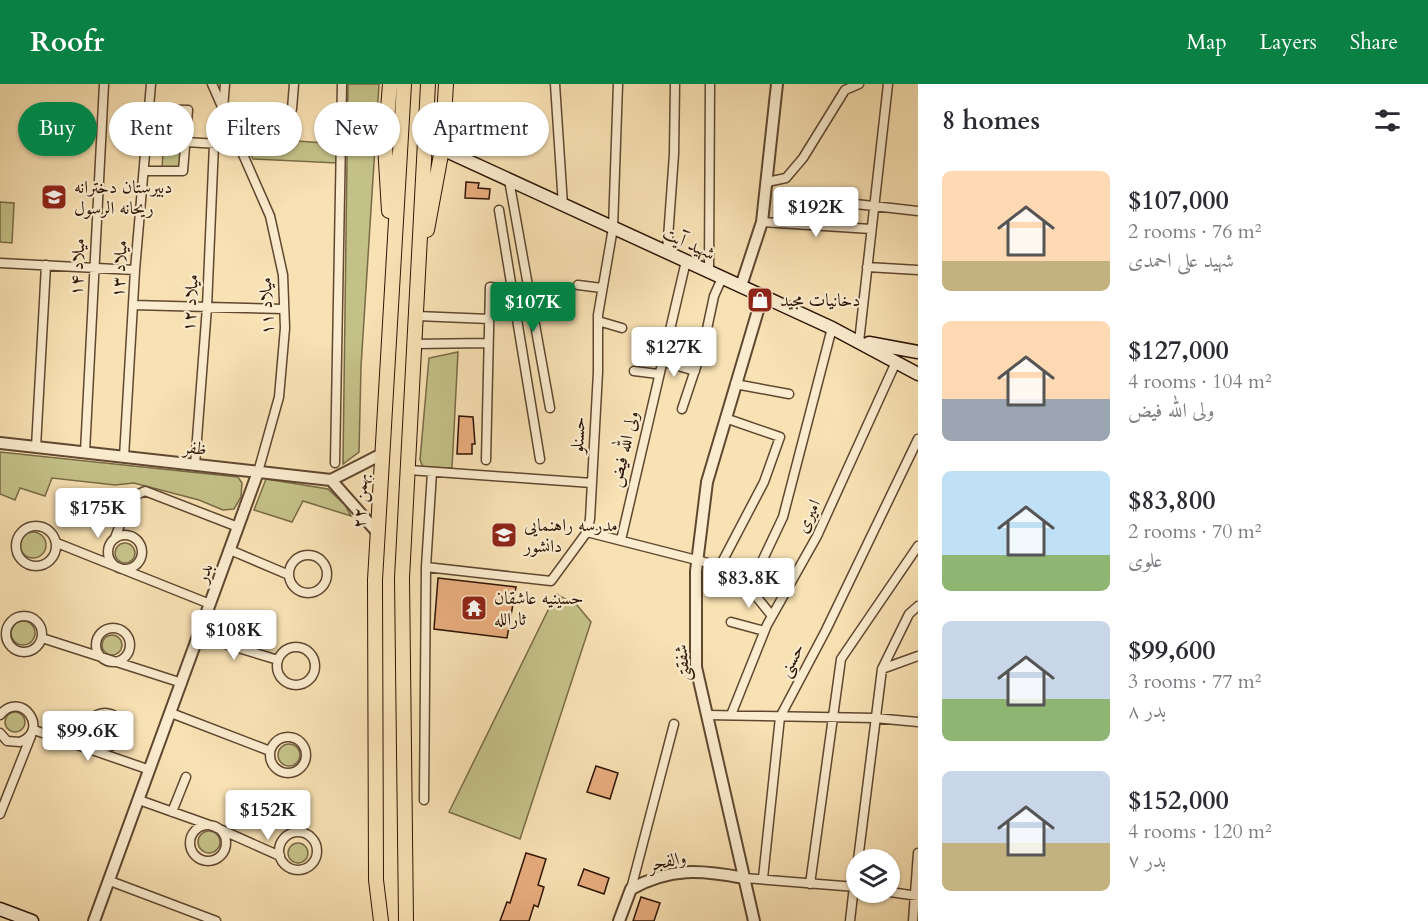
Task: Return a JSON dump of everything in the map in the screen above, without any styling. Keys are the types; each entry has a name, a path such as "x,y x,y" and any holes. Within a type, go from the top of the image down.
{"highway":[{"path":"390,84 386,145 392,280"},
{"name":"۲۲ بهمن","path":"379,921 375,580 380,455 404,84"},
{"path":"406,921 402,578 428,84"},
{"path":"445,102 446,84"},
{"path":"419,276 441,156"},
{"path":"405,903 411,921"}],"main road":[{"name":"شهید آیت","path":"457,156 832,328 918,374"},
{"path":"859,342 918,352"},
{"path":"0,909 32,921"}],"street":[{"name":"میلاد ۱۴","path":"85,452 104,84"},
{"name":"میلاد ۱۳","path":"150,102 151,84"},
{"path":"212,84 219,102"},
{"path":"224,102 225,84"},
{"path":"293,102 294,84"},
{"path":"335,463 342,84"},
{"path":"555,84 563,205"},
{"name":"حسنلو","path":"587,532 592,483 598,321 613,228 618,84"},
{"path":"667,252 674,154 675,84"},
{"path":"709,272 710,84"},
{"path":"741,286 762,222 777,84"},
{"path":"767,182 786,178 803,158 845,90 859,84"},
{"path":"859,342 888,84"},
{"name":"میلاد ۱۳","path":"124,457 135,270 145,156"},
{"path":"144,171 183,171 184,156"},
{"name":"میلاد ۱۲","path":"195,465 207,307 213,156"},
{"name":"میلاد ۱۱","path":"242,156 270,216 282,275 284,309 279,397 258,472"},
{"path":"509,180 550,408"},
{"path":"829,201 918,211"},
{"path":"499,210 540,459"},
{"path":"762,222 871,229"},
{"name":"ولی الله فیض","path":"621,540 686,261"},
{"path":"0,263 135,270"},
{"path":"36,447 46,265"},
{"path":"867,267 918,270"},
{"path":"682,409 695,371 714,296 722,278"},
{"path":"578,285 602,288"},
{"path":"486,460 490,287 512,289"},
{"name":"شفقتی","path":"754,921 696,667 696,558 707,482 762,297"},
{"path":"133,304 284,309"},
{"path":"417,316 489,319"},
{"path":"598,321 622,328"},
{"path":"747,585 758,572 783,517 832,328"},
{"path":"415,344 488,343"},
{"path":"662,361 695,371"},
{"name":"امیری","path":"731,715 764,631 817,536 896,362"},
{"path":"634,371 658,374"},
{"path":"735,384 789,394"},
{"path":"720,566 764,482 780,437 725,418"},
{"name":"حسنی","path":"763,878 780,717 826,630 918,439"},
{"name":"ظفر","path":"0,443 332,480"},
{"path":"377,532 332,480 380,455"},
{"path":"409,470 592,483"},
{"name":"بدر","path":"94,921 258,472"},
{"path":"424,800 426,567 432,472"},
{"path":"115,538 131,536 142,548 138,564 128,569 120,568 112,563 108,553 130,498 144,491 238,527"},
{"path":"57,543 54,556 50,561 38,566 25,563 20,558 16,545 21,533 32,526 45,527 51,531 57,543 210,604"},
{"path":"426,567 551,581 587,532 696,558 720,566 747,585 772,616"},
{"path":"810,884 841,659 918,546"},
{"path":"230,550 289,574 298,590 309,593 321,588 327,577 327,570 321,559 308,554 296,559 289,574"},
{"path":"859,849 882,669 909,614 918,606"},
{"path":"27,616 40,626 42,638 31,651 19,651 9,644 6,632 11,621 27,616"},
{"path":"731,622 764,631"},
{"path":"117,628 126,634 129,650 122,659 106,661 98,653 96,642 106,629 117,628"},
{"path":"199,636 278,660"},
{"path":"42,638 106,661 182,683"},
{"path":"290,648 303,648 313,657 315,669 308,681 302,684 290,684 281,677 278,660 290,648"},
{"path":"882,669 918,656"},
{"path":"0,715 15,706 26,708 33,717 32,733 0,814"},
{"path":"104,713 115,717 122,727 120,738 112,746 95,748 88,732 90,721 104,713"},
{"path":"171,713 270,751"},
{"path":"707,716 875,718 918,722"},
{"path":"631,890 674,724"},
{"path":"0,733 14,743 20,742 32,733"},
{"path":"32,733 95,748 150,770"},
{"path":"289,736 300,741 306,757 297,771 286,773 272,763 270,751 277,740 289,736"},
{"path":"172,812 186,777"},
{"path":"139,800 215,827 280,856 291,868 303,869 316,856 315,844 308,835 296,832 281,843 280,856"},
{"path":"203,826 215,827 223,834 225,846 215,859 204,860 194,854 191,837 203,826"},
{"path":"913,921 918,853"},
{"name":"والفجر","path":"619,921 631,890 677,872 705,871 744,878"},
{"path":"744,878 846,886"},
{"path":"110,881 216,921"},
{"path":"900,893 916,895"},
{"path":"850,921 853,903"}],"shaded area":[{"path":"348,84 379,84 378,102 348,102"},
{"path":"302,141 314,142 314,156 337,156 337,163 253,159 252,156 302,156"},
{"path":"163,156 182,156 181,168 162,168"},
{"path":"347,156 374,156 361,367 359,452 343,464"},
{"path":"0,202 14,203 12,243 0,242"},
{"path":"458,352 452,468 423,467 420,460 429,358"},
{"path":"0,452 238,477 242,483 241,497 234,509 223,510 199,500 134,483 115,485 52,478 45,496 20,488 15,500 0,494"},
{"path":"266,479 328,489 345,505 351,516 303,501 292,522 254,510"},
{"path":"33,532 42,536 46,545 42,554 33,558 24,554 20,545 24,536"},
{"path":"121,543 129,543 135,549 135,557 129,563 121,563 115,557 115,549"},
{"path":"556,594 577,605 591,622 520,839 449,812"},
{"path":"23,621 28,622 34,628 34,638 28,644 23,645 18,644 12,638 11,633 12,628 18,622"},
{"path":"112,635 119,638 122,645 119,652 112,655 105,652 102,645 105,638"},
{"path":"11,712 19,712 25,718 25,726 19,732 11,732 5,726 5,718"},
{"path":"104,722 112,725 115,733 112,741 104,744 96,741 93,733 96,725"},
{"path":"289,744 297,747 300,755 297,763 289,766 281,763 278,755 281,747"},
{"path":"209,831 217,834 220,842 217,850 209,853 201,850 198,842 201,834"},
{"path":"298,843 305,846 308,853 305,860 298,863 291,860 288,853 291,846"}],"building":[{"path":"466,182 479,183 478,188 490,189 489,199 465,198"},
{"path":"459,416 473,417 475,444 472,444 472,454 457,454"},
{"name":"حسینیه عاشقان ثارالله","path":"438,578 516,587 507,638 434,629"},
{"path":"596,766 618,773 610,799 587,792"},
{"path":"526,853 546,859 538,885 544,887 538,907 534,905 529,921 500,921 507,902 510,903"},
{"path":"584,869 609,878 604,894 578,885"},
{"path":"641,897 660,903 654,921 633,921"}],"place":[{"name":"دبیرستان دخترانه ریحانه الرسول","path":"54,197"},
{"name":"دخانیات مجید","path":"760,300"},
{"name":"مدرسه راهنمایی دانشور","path":"504,535"},
{"name":"حسینیه عاشقان ثارالله","path":"474,608"}]}
